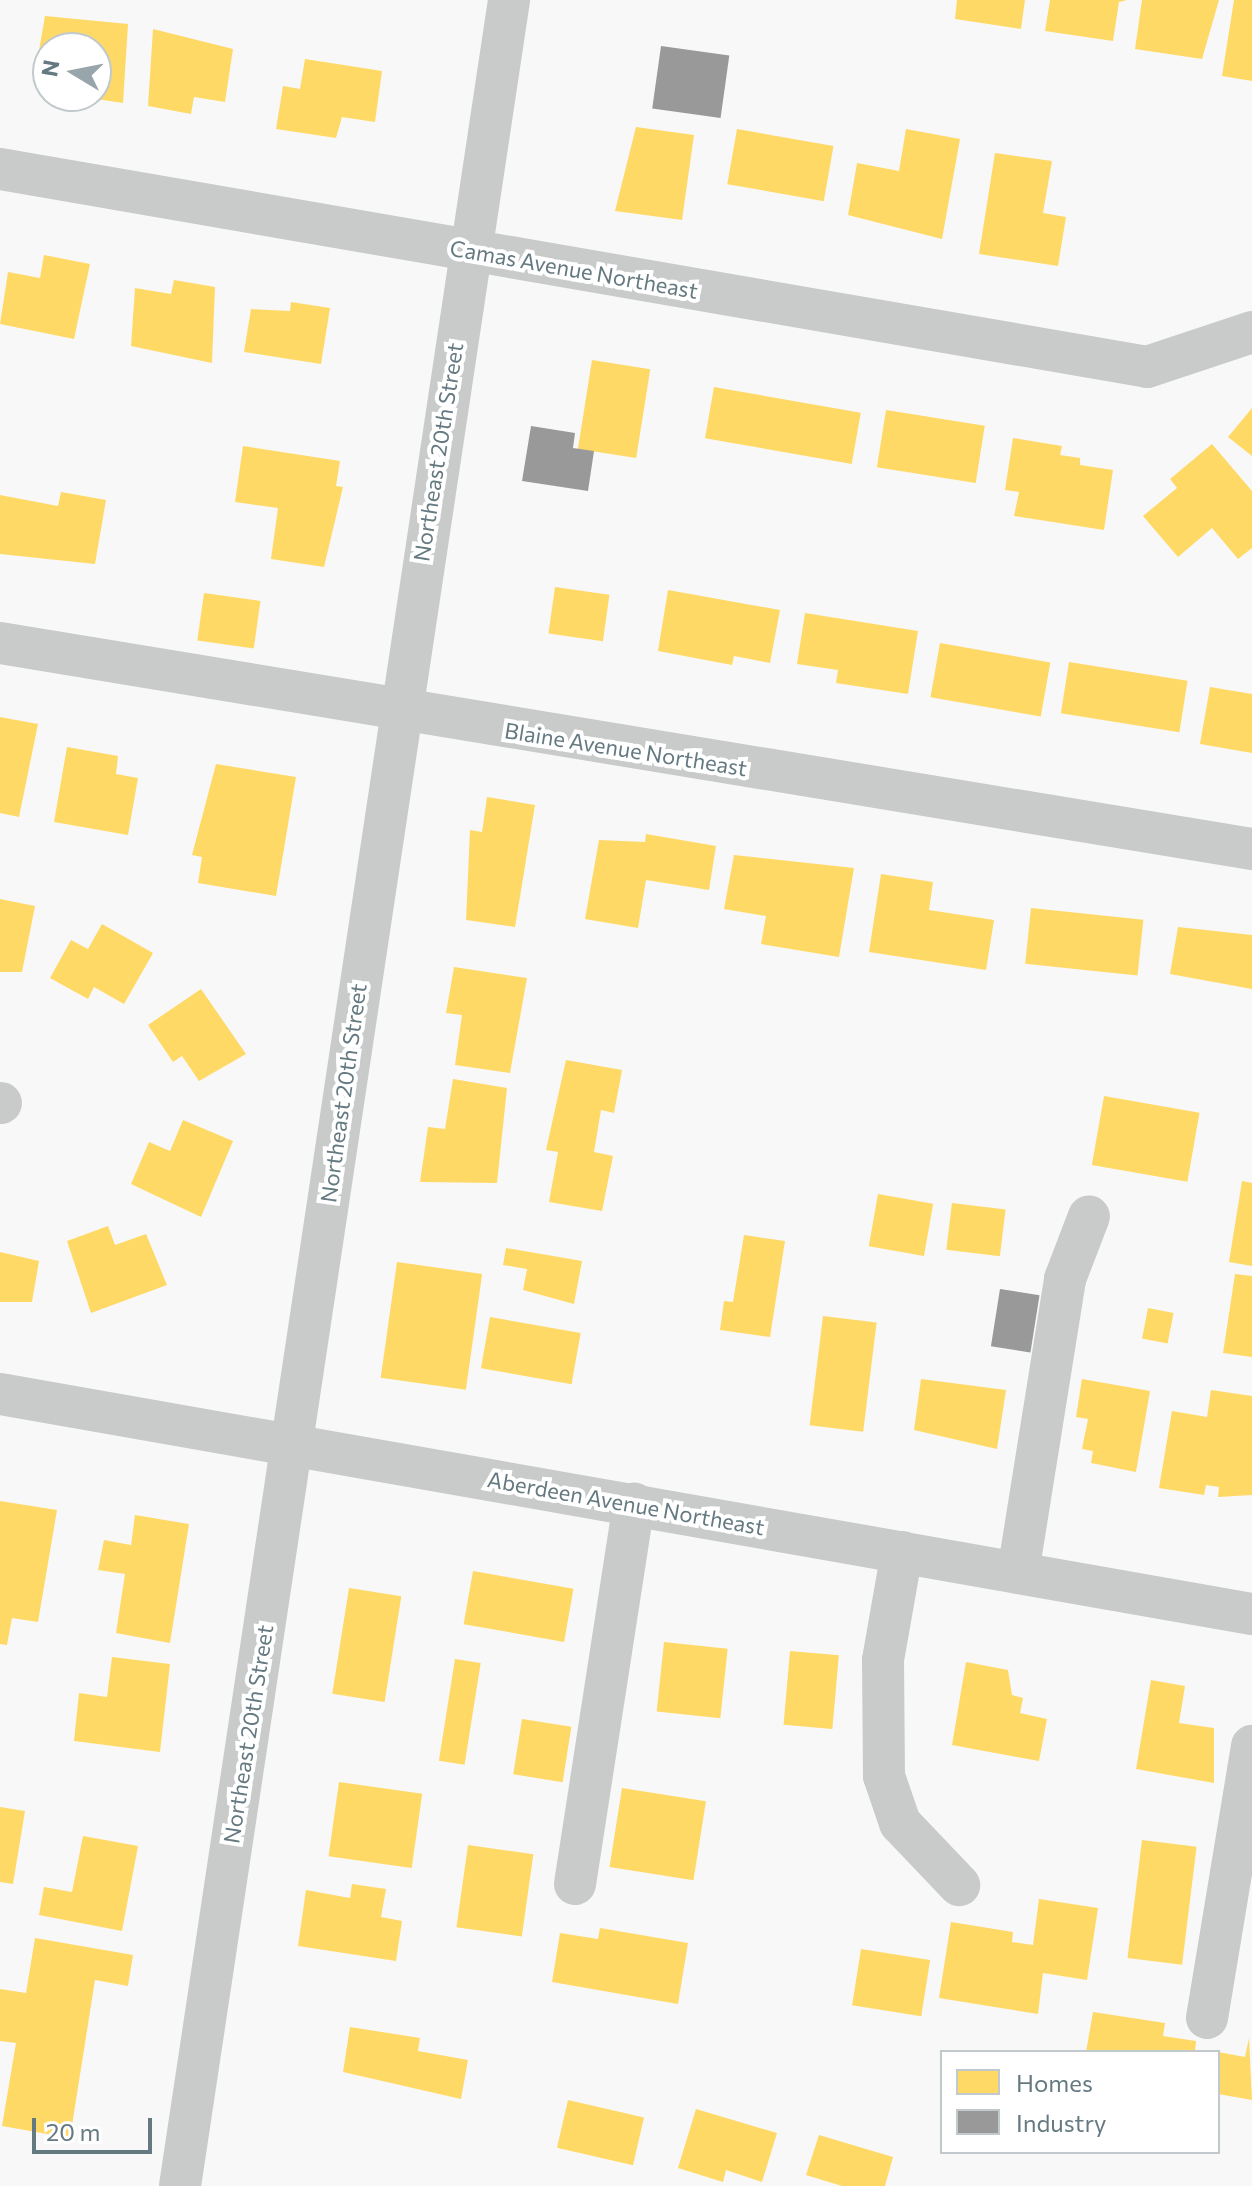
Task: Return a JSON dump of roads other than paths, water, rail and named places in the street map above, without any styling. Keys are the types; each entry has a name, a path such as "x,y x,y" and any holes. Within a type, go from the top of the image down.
{"street":[{"name":"Northeast 20th Street","path":"184,2185 398,712 509,0"},
{"name":"Camas Avenue Northeast","path":"0,169 1147,367 1252,332"},
{"name":"Blaine Avenue Northeast","path":"0,643 398,712 1252,849"},
{"path":"1018,1573 1065,1279 1089,1216"},
{"name":"Aberdeen Avenue Northeast","path":"0,1394 1252,1614"},
{"path":"575,1884 634,1504"},
{"path":"902,1552 883,1660 884,1776 900,1823 959,1885"},
{"path":"1207,2018 1252,1746"}]}
